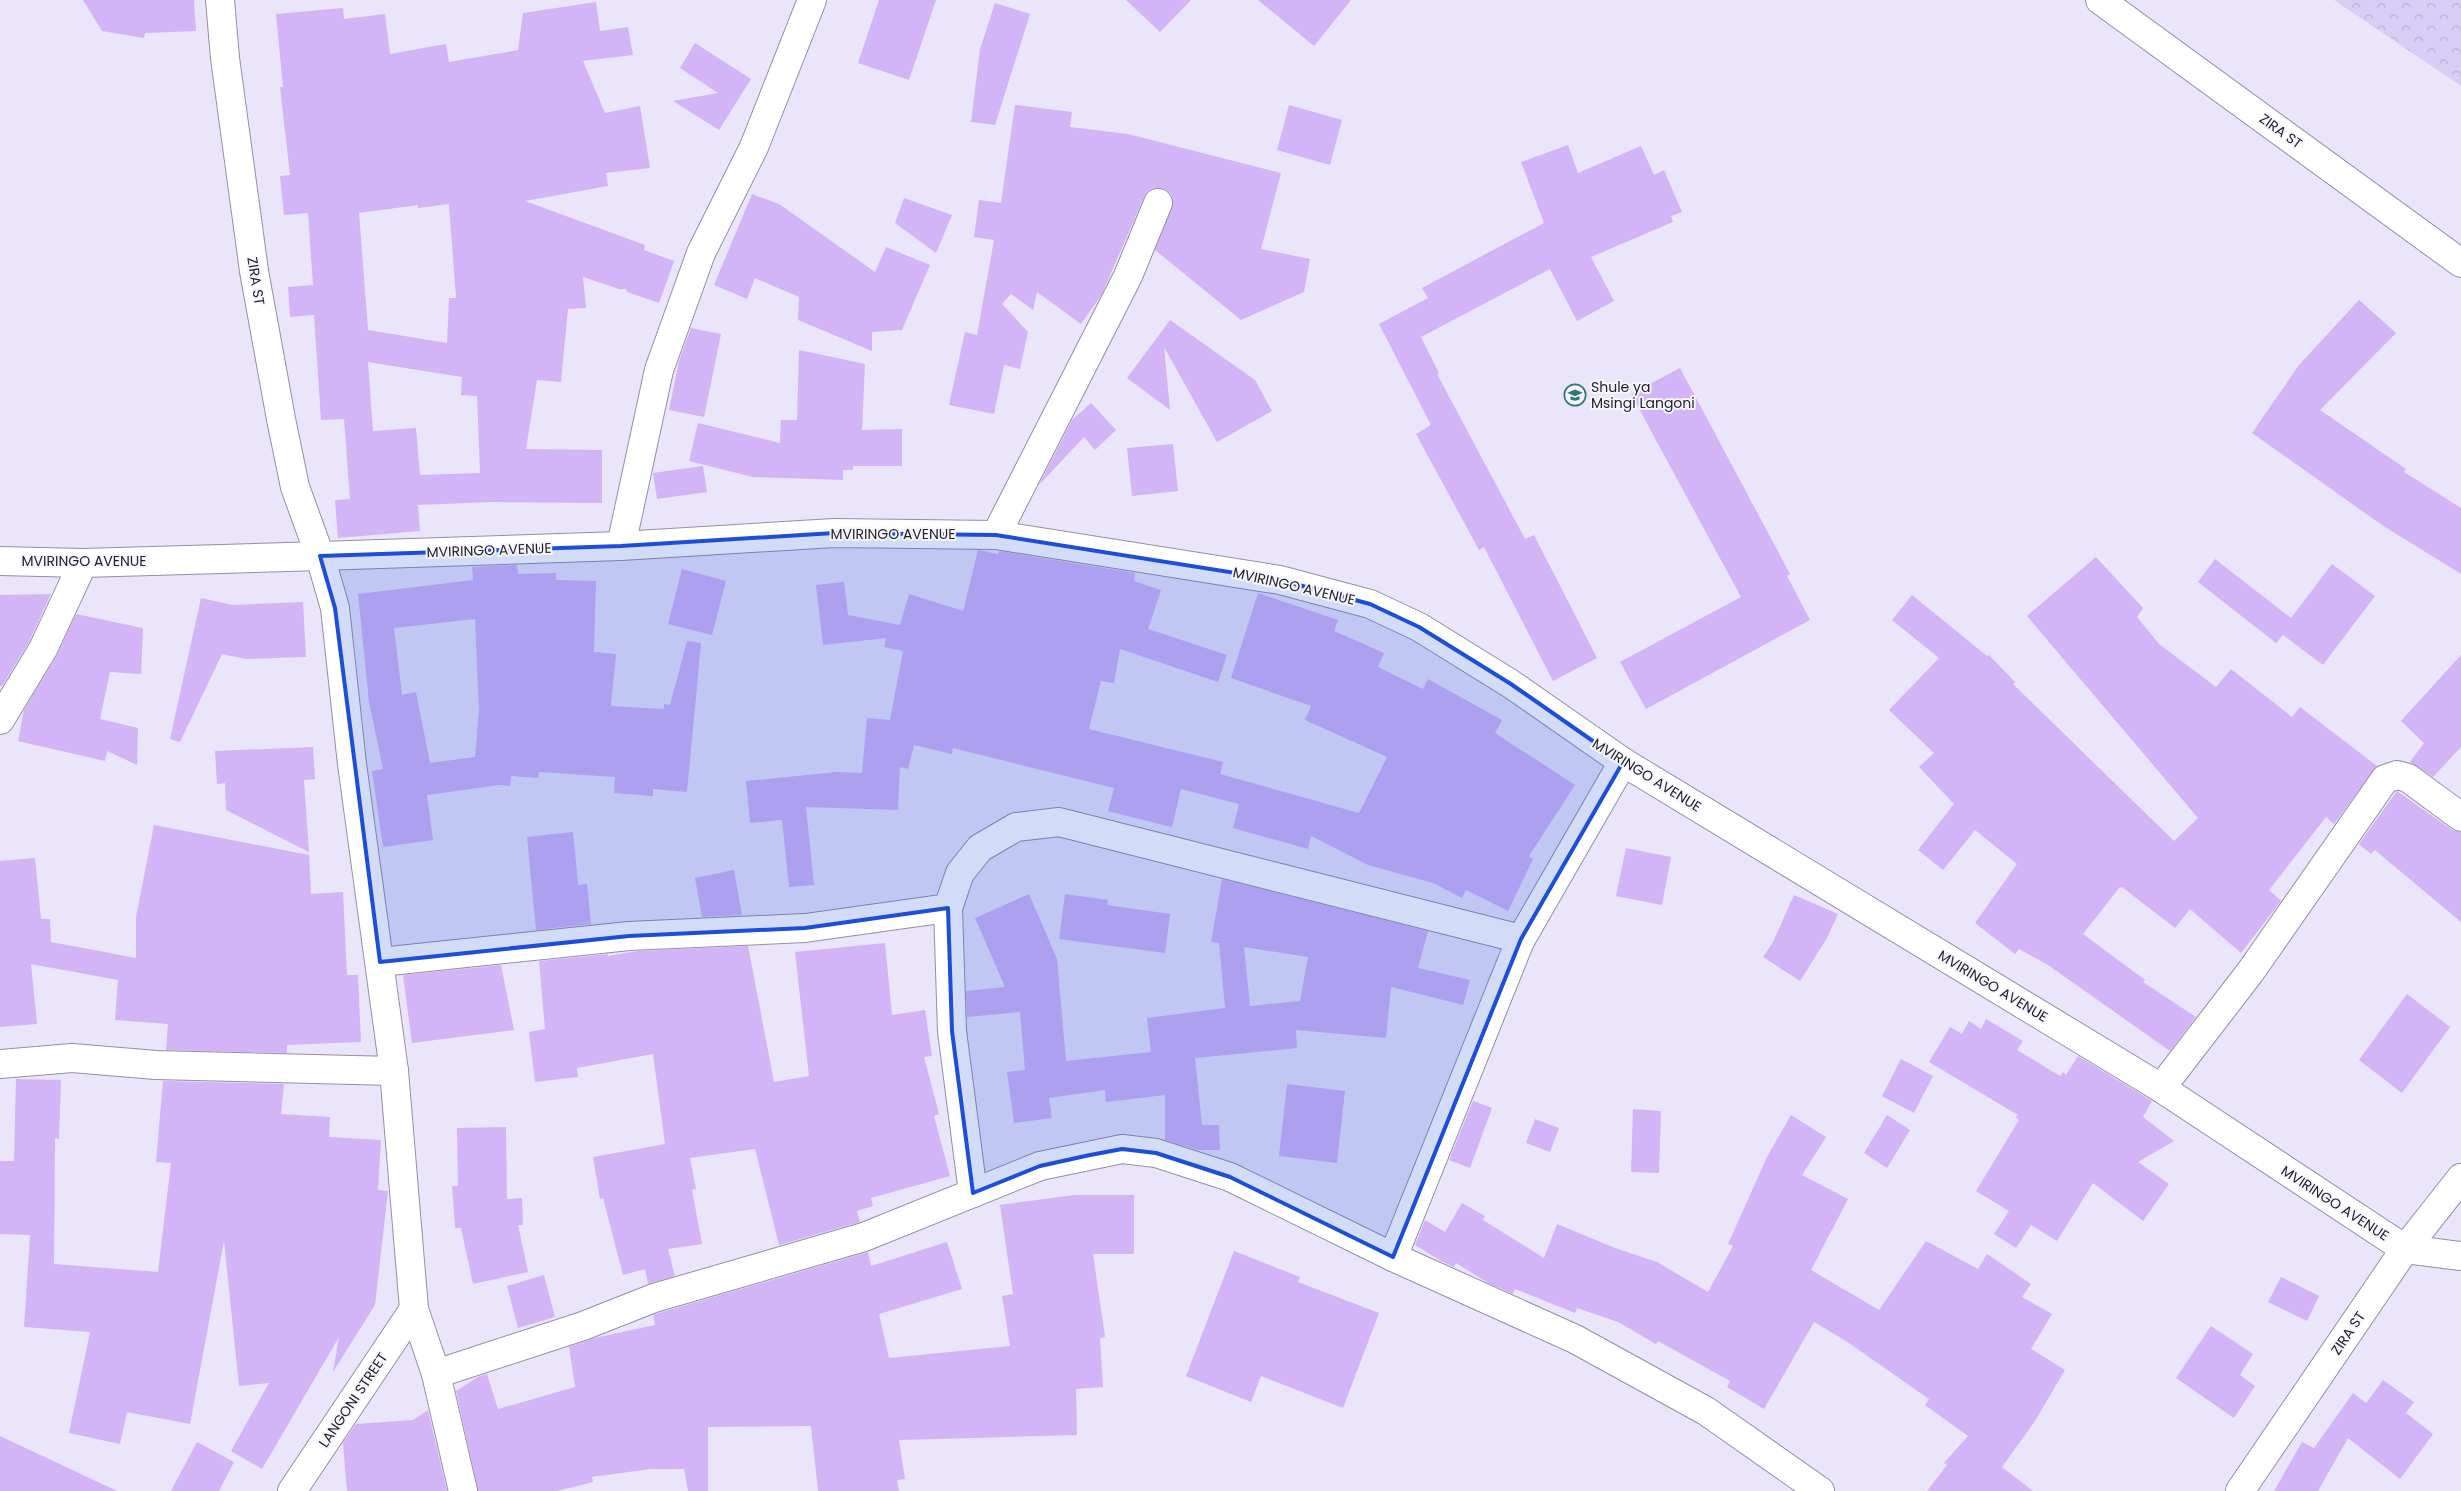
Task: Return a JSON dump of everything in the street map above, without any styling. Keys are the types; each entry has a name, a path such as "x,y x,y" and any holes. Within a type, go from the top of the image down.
{"street":[{"name":"ZIRA ST","path":"220,0 225,58 254,271 295,486 320,556 335,608 352,764 394,1072 414,1309 436,1374 463,1491"},
{"path":"621,546 659,370 701,253 754,147 812,0"},
{"name":"ZIRA ST","path":"2100,0 2461,263"},
{"path":"996,535 1128,276 1158,203"},
{"name":"MVIRINGO AVENUE","path":"0,561 83,563 621,546 834,532 996,535 1280,580 1370,604 1419,627 1503,679 1623,762 2161,1088 2405,1249"},
{"path":"0,720 43,649 83,563"},
{"path":"1392,1256 1521,939 1623,762"},
{"path":"2161,1088 2251,971 2385,779 2397,775 2408,778 2461,817"},
{"path":"973,1194 952,1031 948,908 960,872 980,848 1016,826 1059,822 1521,939"},
{"path":"380,962 629,936 805,928 948,908"},
{"path":"0,1064 72,1058 156,1065 394,1072"},
{"path":"436,1374 583,1326 654,1298 864,1237 1040,1166 1122,1149 1156,1153 1230,1177 1392,1256 1584,1344 1706,1411 1820,1491"},
{"name":"ZIRA ST","path":"2240,1491 2405,1249 2461,1178"},
{"path":"2405,1249 2461,1256"},
{"name":"LANGONI STREET","path":"292,1491 414,1309"}],"highlighted area":[{"path":"834,533 996,535 1280,580 1370,604 1419,627 1511,684 1623,762 1521,939 1393,1257 1230,1177 1156,1153 1122,1149 1090,1155 1040,1166 973,1193 952,1031 948,908 805,928 629,936 380,962 335,608 320,556 621,546"}],"green space":[{"path":"2334,0 2461,0 2461,86"}],"building":[{"path":"83,0 194,0 196,31 145,33 144,38 102,31"},
{"path":"879,0 936,0 909,80 858,63"},
{"path":"1126,0 1191,0 1160,32"},
{"path":"1258,0 1351,0 1314,46"},
{"path":"596,2 600,31 628,27 633,55 583,61 605,113 640,106 650,168 606,173 608,186 525,201 645,245 644,250 674,261 659,303 627,292 626,289 619,289 583,277 586,308 568,309 561,382 537,380 526,449 602,450 602,503 491,502 418,505 420,531 338,538 335,500 350,499 344,419 321,420 314,315 290,317 288,287 313,285 308,213 284,215 280,176 290,175 280,87 283,87 276,14 343,8 344,19 385,14 390,54 446,44 449,62 518,50 523,13","holes":["449,204 456,298 449,298 447,343 368,330 359,213 418,205 418,208","368,362 462,377 461,395 477,396 480,473 420,475 416,428 373,431"]},
{"path":"995,3 1030,14 995,125 971,122 980,49"},
{"path":"695,43 751,79 719,130 673,101 718,93 680,68"},
{"path":"1015,105 1072,112 1070,127 1128,134 1281,173 1261,249 1310,259 1304,292 1241,320 1155,250 1173,201 1171,194 1164,189 1155,188 1148,191 1144,197 1102,294 1081,324 1037,292 1033,310 1011,294 1002,304 1028,332 1020,369 1004,365 994,414 949,405 965,332 977,335 994,240 974,237 979,200 1001,203"},
{"path":"1289,105 1342,120 1330,165 1277,150"},
{"path":"1568,145 1578,173 1641,146 1654,175 1664,170 1682,212 1671,216 1673,222 1591,257 1614,301 1577,321 1550,269 1421,337 1439,373 1437,374 1525,539 1534,535 1597,658 1553,681 1484,547 1479,550 1416,434 1431,425 1379,324 1428,298 1422,288 1544,223 1521,162"},
{"path":"752,194 779,204 875,272 886,247 930,265 902,330 872,332 872,351 798,320 799,297 755,278 747,299 714,285"},
{"path":"904,198 952,215 936,253 895,223"},
{"path":"2359,300 2396,333 2320,410 2406,469 2404,472 2461,508 2461,574 2382,525 2252,433 2299,365"},
{"path":"1170,320 1255,380 1272,411 1217,442 1164,347 1170,410 1127,378"},
{"path":"691,328 721,334 704,417 669,410 679,361"},
{"path":"799,350 865,364 862,430 902,429 902,466 853,466 853,470 843,470 843,480 753,477 689,461 698,423 780,443 781,420 797,420"},
{"path":"1680,368 1790,574 1787,576 1810,620 1646,709 1620,662 1741,597 1631,394"},
{"path":"1091,403 1116,430 1095,450 1084,437 1039,485 1072,420"},
{"path":"1173,444 1178,491 1132,496 1127,448"},
{"path":"703,466 707,492 657,499 653,473"},
{"path":"978,550 998,554 999,551 1135,573 1134,581 1161,590 1148,629 1227,655 1218,682 1120,649 1114,683 1101,681 1089,729 1223,762 1220,774 1359,813 1387,757 1305,720 1311,706 1231,678 1258,593 1338,620 1334,631 1384,653 1378,667 1423,689 1428,679 1502,720 1495,733 1575,785 1529,856 1533,859 1508,911 1466,890 1462,898 1433,883 1368,865 1311,836 1308,849 1233,828 1239,804 1181,789 1172,827 1108,811 1114,788 953,748 952,754 914,745 908,769 900,767 898,810 806,807 814,885 789,887 782,820 750,823 746,781 837,772 862,773 867,718 890,720 903,651 884,647 886,638 823,645 816,585 844,582 848,615 900,625 909,594 963,611"},
{"path":"2096,557 2143,608 2137,617 2159,644 2216,687 2231,669 2292,717 2300,707 2377,766 2334,824 2326,817 2269,890 2281,901 2241,953 2190,909 2175,928 2122,887 2119,888 2083,934 2145,980 2143,982 2196,1017 2170,1051 2048,965 2019,949 2015,954 1975,923 2017,864 1975,830 1943,870 1918,850 1954,804 1919,767 1934,753 1889,710 1939,658 1892,620 1912,595 1987,656 1989,655 2015,682 2013,684 2174,841 2198,818 2027,616"},
{"path":"2215,559 2291,618 2332,564 2375,596 2323,665 2283,635 2276,643 2198,582"},
{"path":"517,565 518,574 556,573 556,580 596,581 594,652 616,654 611,706 664,709 664,704 670,705 687,641 701,643 687,792 653,789 653,796 614,793 615,777 539,772 538,778 511,776 510,786 499,785 427,795 433,840 383,847 372,771 383,769 369,702 358,594 473,580 472,567","holes":["475,619 479,710 475,757 430,763 416,692 402,695 394,628"]},
{"path":"682,569 726,581 712,635 668,624"},
{"path":"51,594 29,642 2,686 0,686 0,595"},
{"path":"201,598 233,605 303,602 306,657 246,659 222,654 180,742 170,739"},
{"path":"76,614 143,628 141,674 110,672 100,719 138,728 137,765 107,751 105,761 18,741 24,710 56,657"},
{"path":"2461,655 2461,747 2433,777 2410,762 2424,743 2401,721"},
{"path":"313,747 315,779 304,780 309,852 226,810 225,783 217,784 215,751"},
{"path":"2397,791 2452,830 2461,832 2461,922 2375,850 2371,854 2359,844"},
{"path":"154,825 309,855 311,894 343,892 347,975 358,975 361,1042 287,1045 287,1053 166,1050 168,1024 115,1020 118,980 31,964 37,1024 0,1027 0,861 35,858 41,919 50,919 51,942 136,958 136,917"},
{"path":"573,832 578,885 587,884 591,924 536,930 527,837"},
{"path":"1626,848 1671,857 1662,905 1616,896"},
{"path":"734,870 742,915 702,917 695,878"},
{"path":"1222,879 1428,931 1418,968 1470,980 1463,1005 1391,987 1386,1038 1296,1030 1297,1048 1195,1058 1202,1125 1219,1125 1220,1150 1198,1150 1165,1140 1165,1095 1106,1102 1105,1090 1049,1098 1052,1118 1014,1123 1007,1072 1025,1070 1020,1012 967,1017 966,991 1005,987 975,918 1029,894 1057,959 1066,1061 1151,1052 1147,1018 1225,1008 1219,943 1211,942","holes":["1244,947 1308,957 1300,1001 1250,1006"]},
{"path":"1065,894 1108,900 1107,905 1170,914 1165,953 1059,939"},
{"path":"1794,895 1838,914 1827,938 1800,981 1763,957 1773,942"},
{"path":"885,943 892,1015 925,1010 932,1056 924,1057 939,1114 934,1116 950,1176 871,1198 873,1206 857,1211 860,1222 779,1245 755,1149 690,1158 696,1189 692,1190 702,1244 668,1249 675,1276 648,1284 645,1269 623,1275 603,1198 600,1199 593,1157 665,1144 653,1054 577,1068 578,1077 535,1082 529,1032 545,1029 539,961 608,954 608,956 638,951 748,946 774,1082 809,1076 795,952"},
{"path":"501,965 514,1030 412,1043 403,975"},
{"path":"2407,994 2450,1027 2402,1093 2359,1060"},
{"path":"1986,1019 2023,1041 2017,1050 2060,1076 2063,1072 2066,1075 2078,1056 2152,1101 2143,1117 2174,1141 2138,1162 2169,1184 2143,1221 2093,1183 2057,1241 2031,1225 2016,1248 1994,1234 2009,1211 1976,1191 2019,1120 2016,1117 2018,1115 1929,1062 1950,1027 1962,1034 1969,1021 1981,1029"},
{"path":"1901,1059 1933,1076 1914,1113 1882,1096"},
{"path":"16,1079 61,1080 59,1139 55,1138 54,1264 158,1272 171,1163 156,1162 163,1081 284,1084 281,1114 330,1117 329,1137 381,1140 378,1190 388,1191 375,1305 333,1372 339,1337 262,1469 231,1451 269,1383 239,1386 224,1241 190,1424 127,1412 120,1444 69,1433 90,1332 24,1327 30,1235 0,1234 0,1161 14,1161"},
{"path":"1287,1084 1345,1091 1337,1163 1279,1156"},
{"path":"1473,1101 1492,1108 1470,1168 1449,1160"},
{"path":"1633,1109 1661,1111 1659,1173 1631,1172"},
{"path":"1791,1115 1826,1137 1802,1175 1848,1199 1811,1270 1879,1310 1926,1241 1978,1269 1987,1254 2031,1284 2022,1297 2052,1314 2031,1349 2065,1370 2035,1421 2002,1467 2033,1491 1927,1491 1947,1465 1944,1463 1968,1436 1925,1405 1929,1399 1846,1341 1814,1322 1764,1409 1727,1387 1730,1381 1658,1341 1656,1344 1618,1322 1577,1308 1575,1313 1515,1289 1513,1294 1488,1283 1456,1263 1454,1267 1441,1261 1415,1245 1425,1220 1445,1232 1462,1203 1485,1216 1483,1220 1544,1258 1557,1224 1615,1248 1657,1262 1708,1292 1733,1246 1728,1244 1767,1157"},
{"path":"1887,1115 1910,1130 1887,1168 1864,1153"},
{"path":"1535,1119 1559,1128 1550,1152 1526,1143"},
{"path":"506,1127 507,1199 522,1198 523,1225 518,1225 528,1272 473,1284 461,1228 455,1228 452,1186 458,1186 457,1128"},
{"path":"1074,1195 1134,1195 1134,1254 1093,1254 1105,1337 1100,1338 1103,1387 1076,1389 1077,1435 899,1440 905,1479 897,1480 899,1491 818,1491 811,1426 708,1427 708,1491 688,1491 684,1469 650,1469 592,1477 593,1482 557,1491 478,1491 456,1391 478,1377 487,1374 498,1409 575,1387 569,1347 594,1338 655,1325 653,1315 659,1313 868,1252 871,1266 947,1242 962,1289 879,1314 889,1358 1010,1346 1002,1296 1013,1294 1000,1205"},
{"path":"1234,1251 1300,1277 1298,1282 1379,1313 1343,1408 1261,1376 1251,1402 1186,1376"},
{"path":"544,1275 555,1317 518,1328 507,1286"},
{"path":"2281,1277 2319,1296 2307,1321 2268,1302"},
{"path":"2211,1326 2253,1354 2240,1375 2255,1386 2234,1418 2176,1378"},
{"path":"2383,1380 2414,1402 2406,1413 2433,1434 2400,1479 2348,1438 2318,1491 2274,1491 2302,1442 2314,1448 2353,1393 2366,1403"},
{"path":"428,1410 447,1491 347,1491 343,1443 356,1424 413,1420"},
{"path":"0,1436 117,1491 0,1491"},
{"path":"197,1442 234,1462 219,1491 171,1491"}],"place":[{"name":"Shule ya Msingi Langoni","path":"1575,395"}]}
